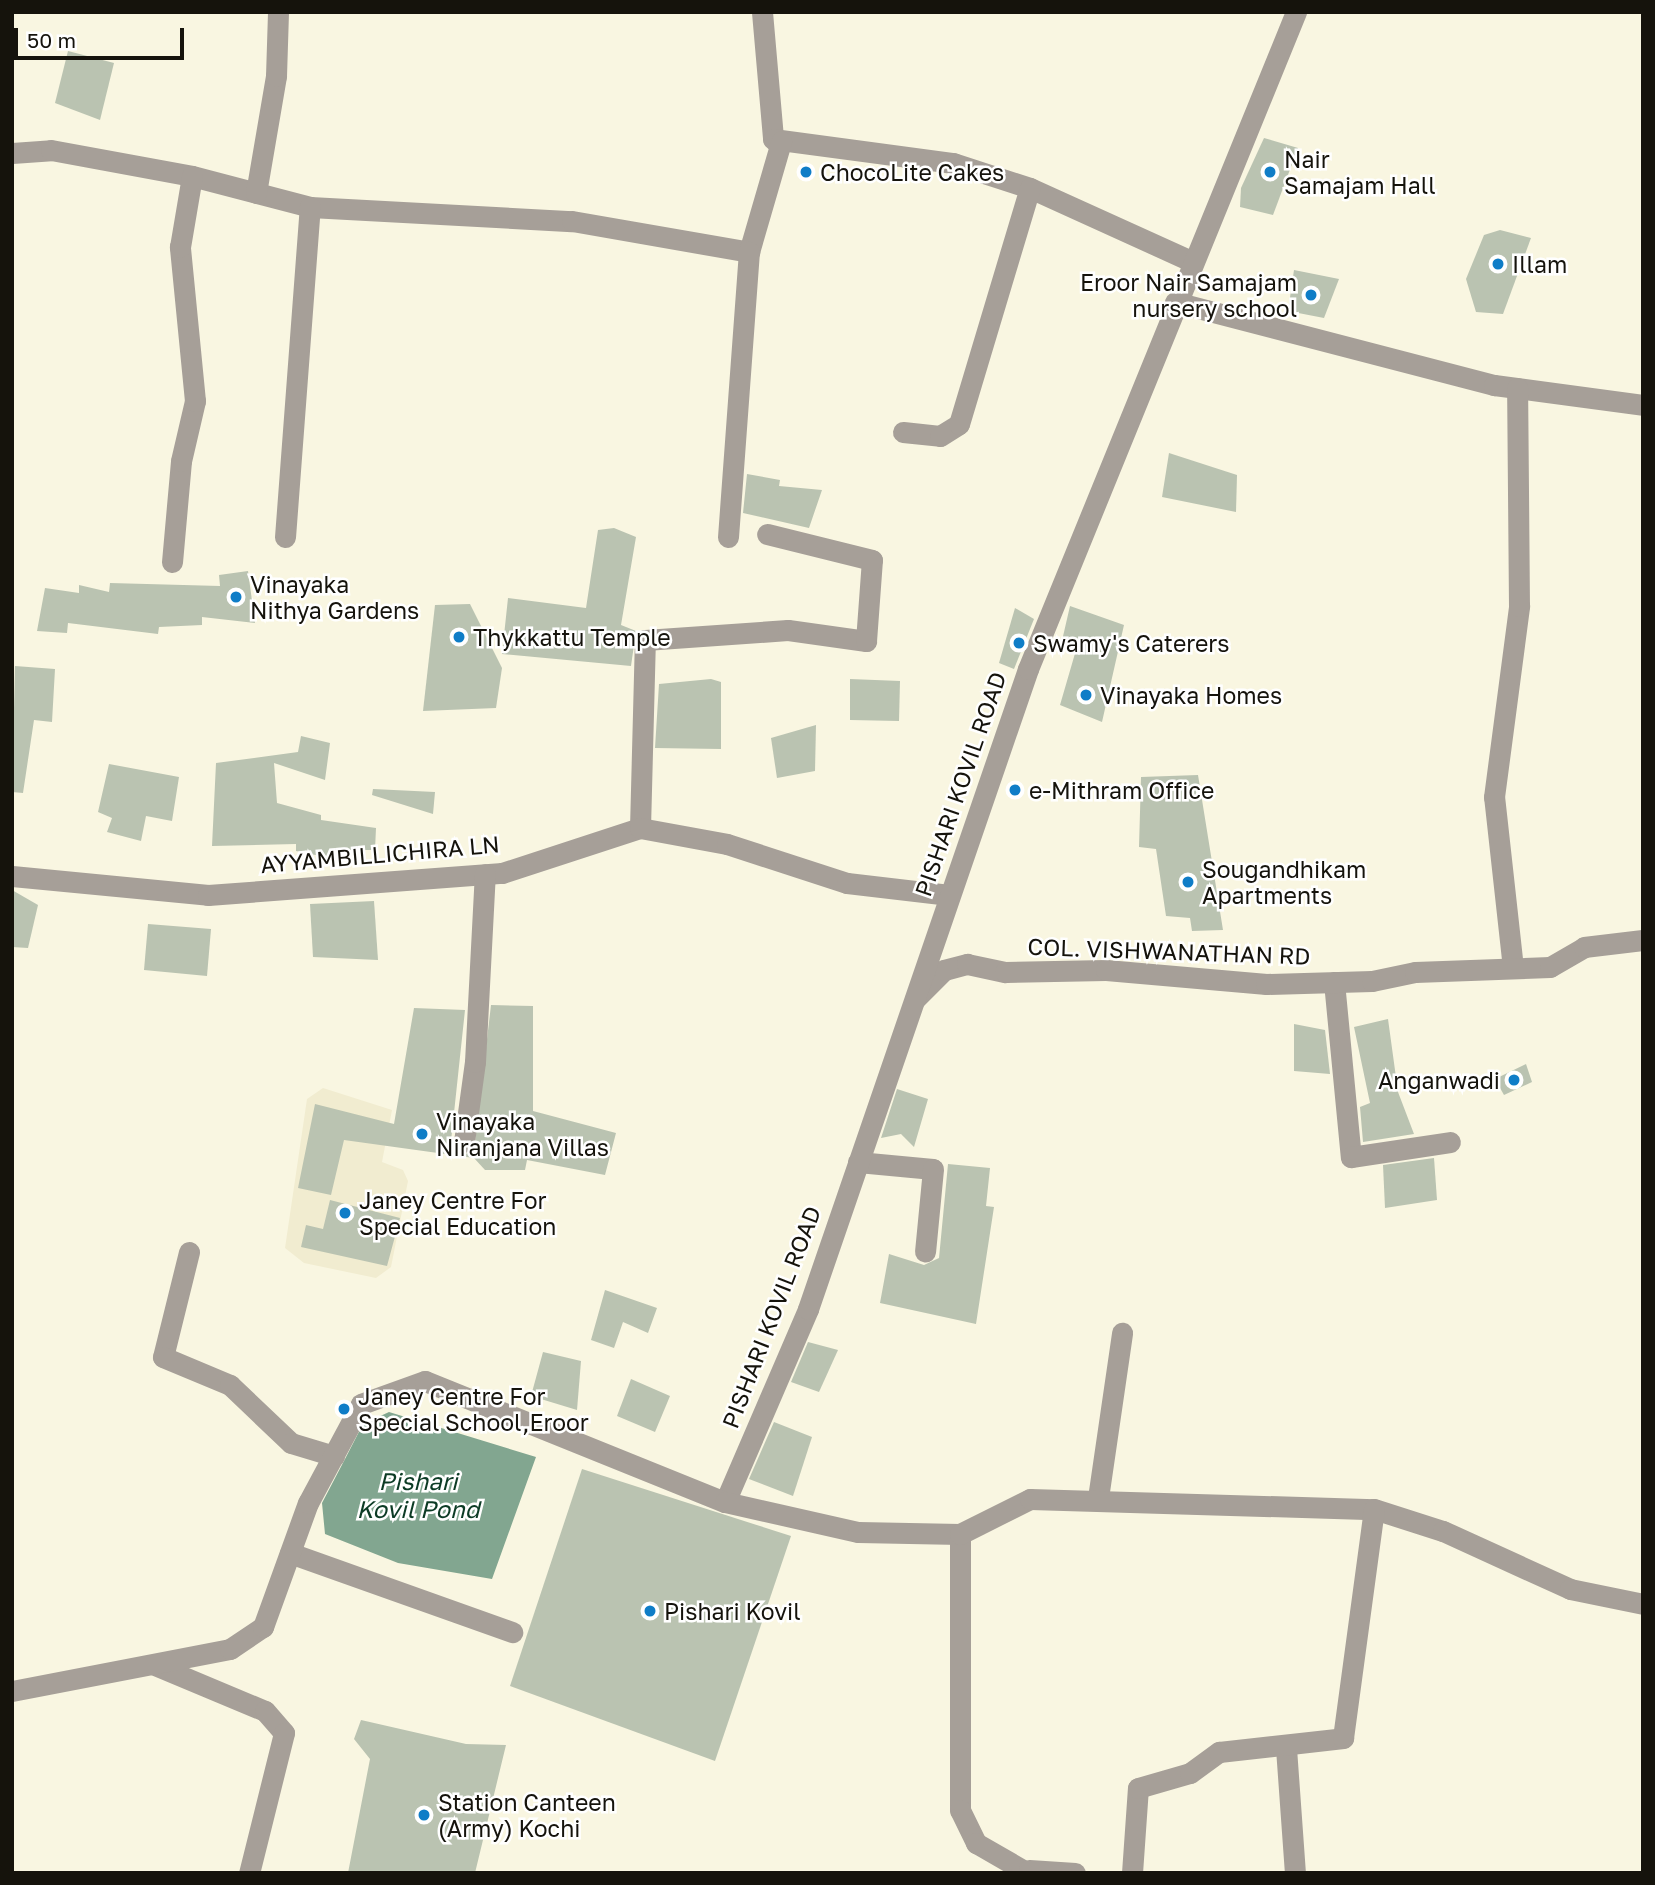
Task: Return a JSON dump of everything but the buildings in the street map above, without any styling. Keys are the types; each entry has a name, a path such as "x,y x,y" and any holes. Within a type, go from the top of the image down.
{"street":[{"path":"256,193 276,76 278,12"},
{"path":"762,12 770,131 781,142 886,151 953,163 1030,188 1191,261"},
{"name":"PISHARI KOVIL ROAD","path":"725,1502 808,1309 1028,669 1191,261 1296,12"},
{"path":"728,537 749,252 781,142"},
{"path":"12,153 51,150 192,176 310,208 572,221 749,252"},
{"path":"172,562 181,461 195,401 180,247 192,176"},
{"path":"903,432 940,436 959,424 1030,188"},
{"path":"285,537 310,208"},
{"path":"1175,302 1286,336 1517,388 1643,405"},
{"path":"1513,968 1494,797 1518,606 1517,388"},
{"path":"640,828 645,640 788,630 866,641 872,560 767,534"},
{"name":"AYYAMBILLICHIRA LN","path":"12,876 208,895 485,874 640,828 727,844 847,883 949,895"},
{"path":"464,1142 475,1062 485,874"},
{"name":"COL. VISHWANATHAN RD","path":"911,1003 944,970 967,964 1005,972 1334,982 1550,967 1584,947 1643,940"},
{"path":"1334,982 1351,1157 1450,1142"},
{"path":"858,1162 933,1169 925,1252"},
{"path":"189,1252 163,1357 230,1385 291,1443 334,1456"},
{"path":"1098,1498 1122,1333"},
{"path":"12,1691 230,1649 263,1627 290,1553 361,1404 425,1381 725,1502 858,1532 960,1534 1030,1499 1098,1498 1374,1509 1443,1531 1570,1589 1643,1604"},
{"path":"1132,1873 1138,1788 1190,1773 1219,1752 1286,1748 1343,1738 1374,1509"},
{"path":"960,1534 960,1810 976,1843 1028,1871 1075,1873"},
{"path":"290,1553 512,1632"},
{"path":"155,1665 265,1711 284,1733 249,1873"},
{"path":"1286,1748 1296,1873"}],"shaded area":[{"name":"Janey Centre For Special Education","path":"323,1088 392,1110 382,1162 403,1170 408,1181 391,1267 376,1278 304,1263 285,1248 307,1099"}],"water":[{"name":"Pishari Kovil Pond","path":"389,1412 536,1457 492,1579 398,1563 325,1534 322,1503 363,1424"}],"place":[{"name":"ChocoLite Cakes","path":"806,172"},
{"name":"Nair Samajam Hall","path":"1270,172"},
{"name":"Illam","path":"1498,264"},
{"name":"Eroor Nair Samajam nursery school","path":"1311,295"},
{"name":"Vinayaka Nithya Gardens","path":"236,597"},
{"name":"Thykkattu Temple","path":"459,637"},
{"name":"Swamy's Caterers","path":"1019,643"},
{"name":"Vinayaka Homes","path":"1086,695"},
{"name":"e-Mithram Office","path":"1015,790"},
{"name":"Sougandhikam Apartments","path":"1188,882"},
{"name":"Anganwadi","path":"1514,1080"},
{"name":"Vinayaka Niranjana Villas","path":"422,1134"},
{"name":"Janey Centre For Special Education","path":"345,1213"},
{"name":"Janey Centre For Special School,Eroor","path":"344,1409"},
{"name":"Pishari Kovil","path":"650,1611"},
{"name":"Station Canteen (Army) Kochi","path":"424,1815"}]}
